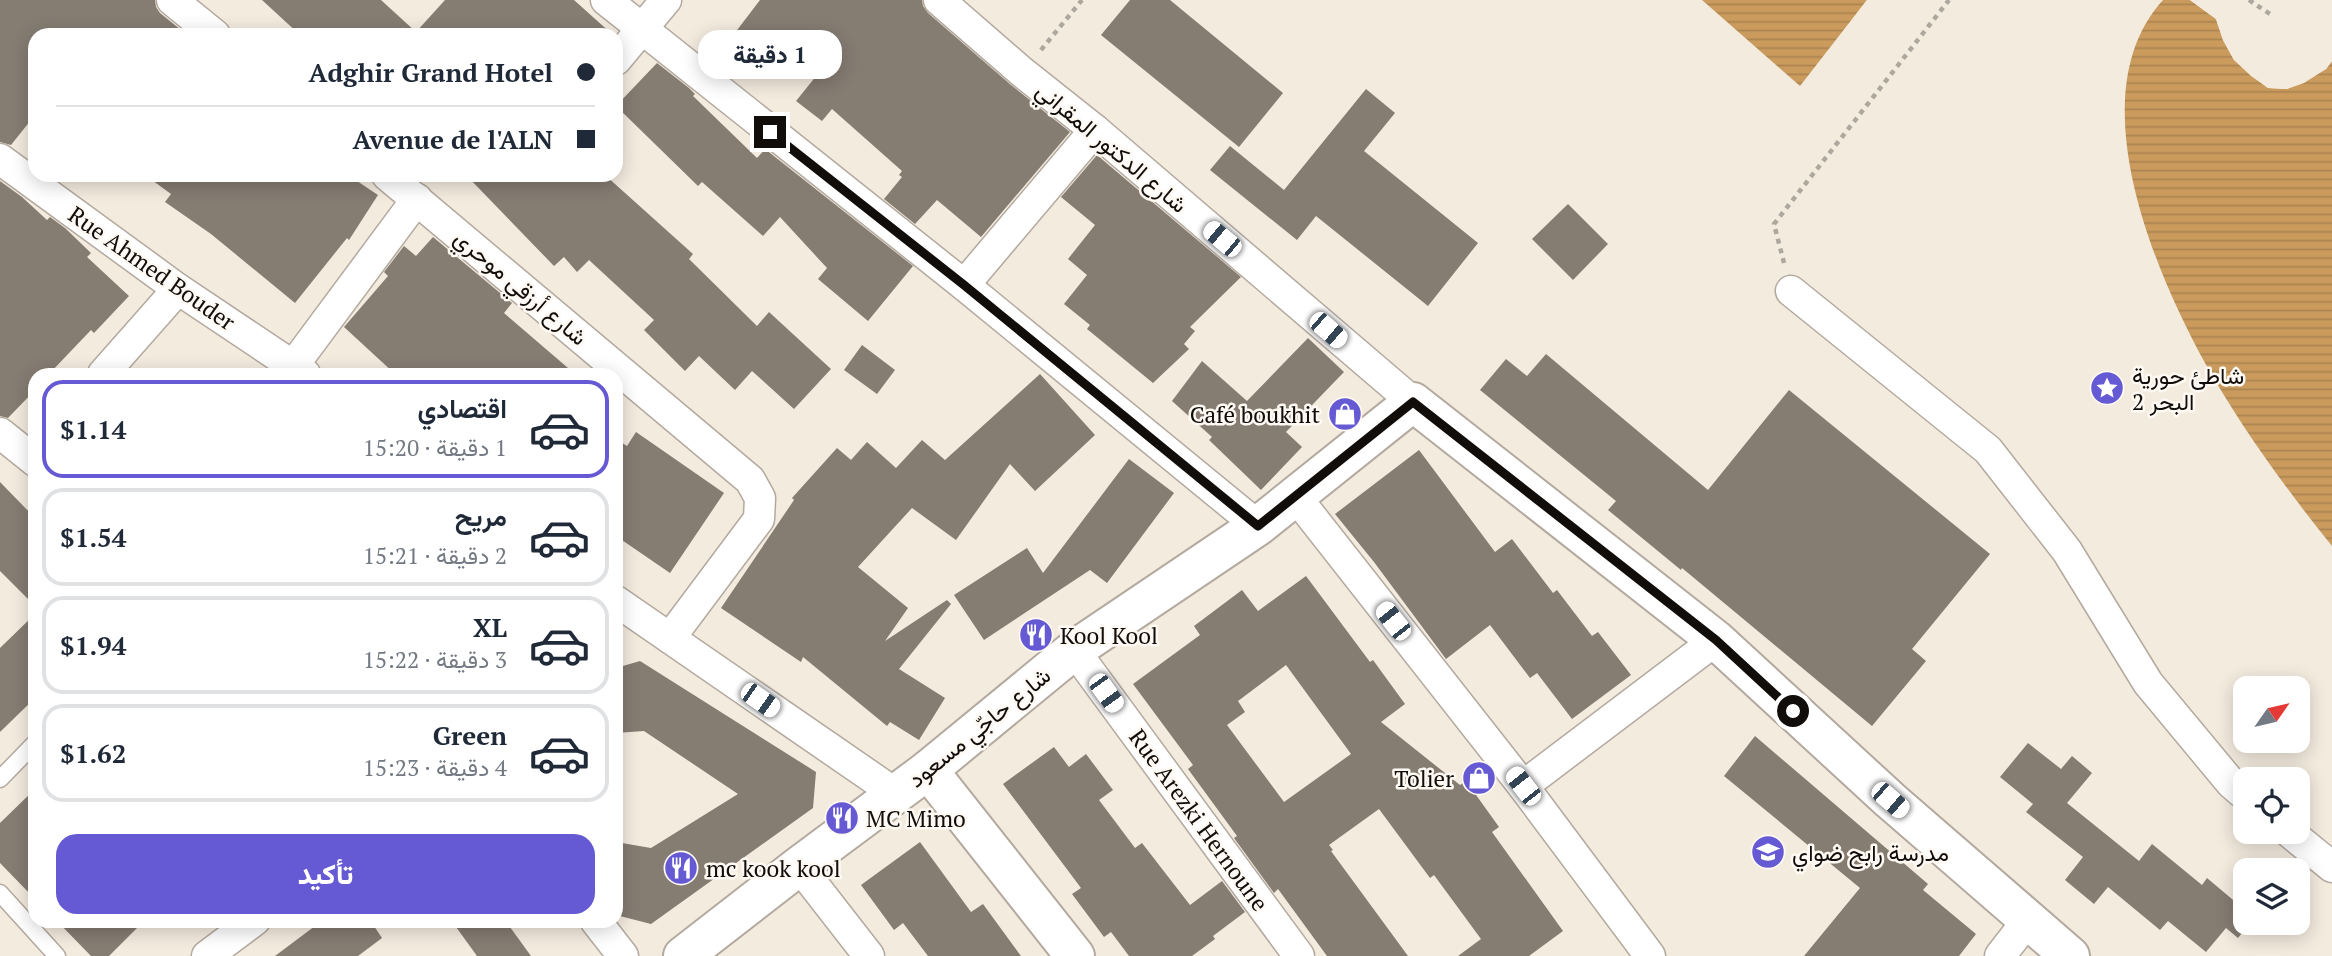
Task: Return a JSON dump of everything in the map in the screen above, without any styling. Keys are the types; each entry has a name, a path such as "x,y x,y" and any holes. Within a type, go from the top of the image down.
{"main road":[{"name":"شارع حاجّي مسعود","path":"683,956 928,770 1074,650 1258,526 1413,402"},
{"path":"1413,402 1716,640 1890,800 2070,956"},
{"path":"928,770 1075,956"}],"street":[{"path":"172,0 206,28"},
{"path":"606,0 964,285 1258,526"},
{"path":"623,52 666,0"},
{"name":"شارع الدكتور المقراني","path":"939,0 1413,402"},
{"path":"964,285 1095,130"},
{"name":"Rue Ahmed Bouder","path":"0,159 28,179"},
{"name":"Rue Ahmed Bouder","path":"31,182 178,289 296,368"},
{"name":"شارع أرزقي موحري","path":"396,182 617,368"},
{"path":"300,368 417,199"},
{"path":"108,368 178,289"},
{"path":"1791,291 1988,450 2067,551 2148,683 2233,785"},
{"name":"شارع أرزقي موحري","path":"623,373 750,480 760,498 759,519 670,638"},
{"path":"0,433 28,453"},
{"path":"1296,497 1523,786 1650,956"},
{"path":"623,606 896,794"},
{"path":"1523,786 1716,640"},
{"name":"Rue Arezki Hernoune","path":"1074,650 1299,956"},
{"path":"2304,844 2332,867"},
{"path":"799,866 869,956"},
{"path":"2000,956 2028,920"},
{"path":"206,956 244,928"},
{"path":"601,928 623,956"}],"lane":[{"path":"0,779 28,750"},
{"path":"0,893 28,924"},
{"path":"32,928 57,956"}],"path":[{"path":"1023,72 1082,0"},
{"path":"1791,291 1773,224 1949,0"},
{"path":"2249,0 2273,16"}],"shaded area":[{"path":"1702,0 1867,0 1800,86"},
{"path":"2163,0 2190,0 2216,19 2234,60 2268,88 2287,89 2326,69 2332,61 2332,546 2265,457 2219,387 2185,325 2147,232 2133,182 2125,131 2127,83 2138,38"}],"pier":[{"path":"1867,0 1871,0 1803,88 1799,89"},
{"path":"2190,0 2196,0 2219,17 2237,58 2269,84 2287,85 2303,80 2332,58 2332,61 2326,69 2304,83 2287,89 2268,88 2234,60 2216,19"}],"building":[{"path":"0,0 155,0 160,13 179,28 28,28 28,124 11,145 0,142"},
{"path":"262,0 381,0 412,28 292,28"},
{"path":"445,0 574,0 605,28 420,28"},
{"path":"760,0 922,0 928,13 1070,132 981,237 937,200 915,224 884,199 902,177 899,175 902,171 832,109 822,121 796,101 817,75 779,38 759,65 728,42"},
{"path":"1130,0 1170,0 1283,93 1239,147 1101,35"},
{"path":"657,63 689,88 695,94 693,96 757,158 765,149 913,266 868,321 818,279 827,268 780,217 763,236 702,182 698,186 623,113 623,99"},
{"path":"1366,89 1395,113 1364,151 1478,243 1428,306 1316,216 1297,240 1210,170 1230,146 1284,190"},
{"path":"1097,155 1241,277 1190,327 1195,331 1184,344 1189,349 1153,383 1087,329 1090,325 1064,304 1087,275 1068,259 1095,225 1061,197"},
{"path":"0,181 47,220 50,217 65,228 91,253 87,257 129,296 94,333 91,330 55,368 28,368 28,397 8,418 0,416"},
{"path":"155,182 358,182 378,195 349,240 347,238 295,303 211,234 165,202 171,194"},
{"path":"473,182 613,182 693,254 689,259 757,326 769,312 831,369 794,409 752,371 735,390 699,356 685,371 644,330 654,320 589,260 577,272 564,257 554,266"},
{"path":"1568,204 1608,244 1573,280 1532,239"},
{"path":"433,237 512,303 504,313 568,368 388,368 344,327 388,276 384,272 404,246 416,256"},
{"path":"1308,338 1344,372 1286,432 1302,447 1261,490 1209,440 1212,437 1172,401 1202,361 1247,401"},
{"path":"862,345 895,370 877,394 844,370"},
{"path":"1546,354 1708,490 1789,390 1990,554 1912,649 1926,661 1872,726 1608,510 1616,501 1480,390 1506,359 1527,376"},
{"path":"1040,374 1095,435 1035,491 1010,464 956,540 912,508 858,567 908,608 885,641 947,600 951,604 899,669 945,698 919,740 890,722 887,726 803,657 801,662 721,608 794,500 792,498 837,448 851,460 867,442 896,468 922,440 945,460"},
{"path":"636,432 724,493 670,573 623,541 623,443 627,446"},
{"path":"1419,450 1495,552 1512,539 1553,593 1557,590 1592,636 1598,632 1631,675 1572,719 1537,673 1530,678 1490,625 1446,659 1335,514"},
{"path":"1129,459 1174,493 1107,583 1090,570 984,640 954,595 1027,548 1043,573"},
{"path":"0,482 28,511 28,599 0,571"},
{"path":"1306,576 1405,704 1381,722 1460,785 1466,781 1499,827 1492,832 1563,931 1529,956 1458,956 1481,939 1434,875 1430,878 1379,809 1329,845 1408,956 1327,956 1278,889 1274,893 1234,838 1237,836 1188,769 1193,765 1133,684 1200,635 1194,626 1242,590 1258,611","holes":["1286,665 1351,754 1284,802 1227,725 1245,712 1238,701"]},
{"path":"28,621 28,705 0,732 0,648"},
{"path":"640,661 816,772 813,808 651,924 623,917 623,843 651,848 738,794 644,731 623,732 623,666"},
{"path":"1755,736 1928,884 1923,890 1976,934 1959,956 1804,956 1860,888 1724,776"},
{"path":"2028,743 2061,769 2072,756 2092,773 2067,803 2139,861 2152,844 2202,885 2207,878 2233,900 2233,934 2226,928 2206,952 2168,921 2160,930 2108,887 2094,904 2065,880 2083,857 2026,812 2033,804 2000,777"},
{"path":"1054,747 1069,767 1086,754 1113,790 1099,800 1135,848 1142,843 1190,905 1222,881 1245,912 1192,956 1129,956 1111,932 1104,937 1072,894 1081,888 1003,784"},
{"path":"28,796 28,892 0,863 0,823"},
{"path":"920,842 971,912 983,904 1021,956 928,956 903,923 894,930 861,885"},
{"path":"64,928 137,928 109,956 91,956"},
{"path":"312,928 375,928 382,938 358,956 275,956"},
{"path":"457,928 511,928 531,956 477,956"}],"place":[{"name":"شاطئ حورية البحر 2","path":"2107,388"},
{"name":"Café boukhit","path":"1345,414"},
{"name":"Kool Kool","path":"1036,635"},
{"name":"Tolier","path":"1479,778"},
{"name":"MC Mimo","path":"842,818"},
{"name":"مدرسة رابح ضواي","path":"1768,852"},
{"name":"mc kook kool","path":"681,868"}],"route":[{"path":"770,132 964,285 1258,526 1413,402 1716,640 1793,711"}]}
